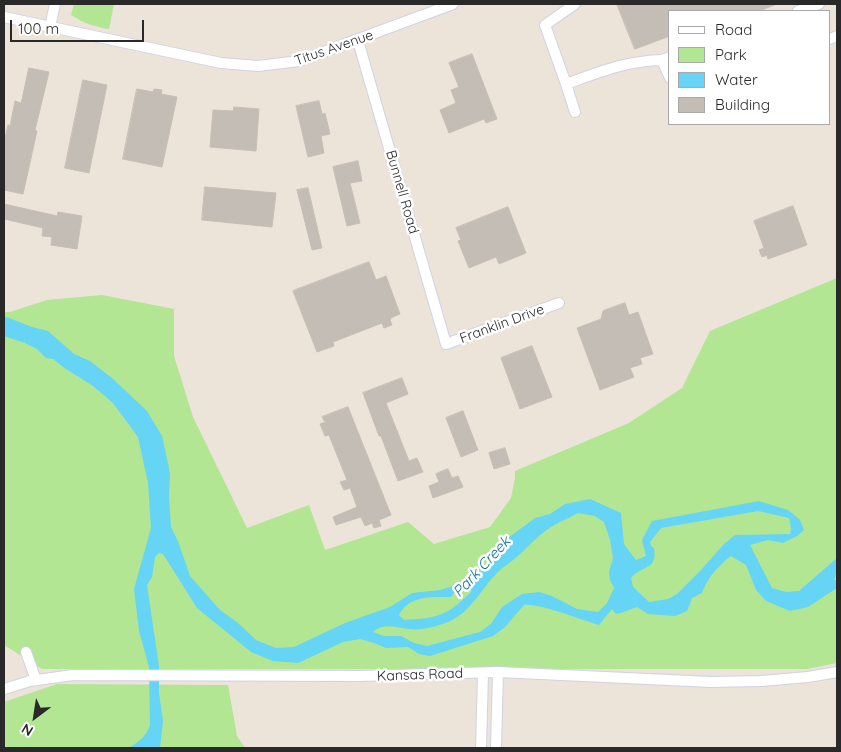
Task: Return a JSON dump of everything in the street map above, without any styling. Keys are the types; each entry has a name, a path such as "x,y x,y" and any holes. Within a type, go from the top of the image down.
{"street":[{"path":"50,27 55,4"},
{"name":"Titus Avenue","path":"4,18 241,66 272,65 299,61 453,4"},
{"path":"575,4 545,25 575,112"},
{"path":"801,10 819,4"},
{"name":"Bunnell Road","path":"358,40 446,344"},
{"path":"566,84 619,65 666,59"},
{"name":"Franklin Drive","path":"446,344 559,303"},
{"path":"26,652 36,680"},
{"path":"496,748 498,672"},
{"name":"Kansas Road","path":"4,689 36,680 72,675 361,676 498,672 712,682 760,681 808,677 837,672"},
{"path":"482,748 483,673"}],"green space":[{"path":"74,4 114,4 109,29 89,24 71,15"},
{"path":"837,278 837,663 807,669 42,669 4,645 4,312 10,312 47,300 102,295 174,309 174,356 193,417 247,528 309,505 325,550 408,522 434,544 490,527 511,498 515,471 629,423 682,388 710,331"},
{"path":"57,684 228,685 237,736 245,748 4,748 4,702"}],"water":[{"path":"4,317 48,331 74,354 90,361 112,378 147,411 162,436 170,473 171,527 190,576 220,610 238,623 256,640 276,648 294,647 345,623 390,607 412,593 440,590 466,582 487,567 504,541 535,518 550,514 565,504 590,499 621,513 624,544 636,560 646,556 642,540 652,521 759,501 788,510 800,520 804,530 783,543 768,540 750,545 772,588 786,592 799,591 837,558 837,571 834,580 837,580 837,588 808,607 790,611 766,601 756,590 746,565 731,556 714,572 702,593 692,598 687,611 675,616 648,614 637,607 618,614 612,609 599,625 550,609 524,605 505,627 493,636 430,656 419,654 408,647 386,648 360,639 343,642 298,663 273,661 251,652 197,608 163,554 159,553 155,557 152,577 147,585 159,666 159,693 163,721 160,748 129,748 144,736 150,725 149,667 139,631 134,589 151,528 148,483 138,437 113,403 93,386 53,359 46,358 37,349 4,336","holes":["758,511 789,518 790,534 735,535 724,544 677,594 668,599 649,602 633,587 631,578 654,561 654,548 650,542 661,528","578,513 595,516 604,522 613,558 609,572 614,588 607,603 598,612 577,609 552,596 539,592 522,594 502,607 491,624 480,632 427,646 414,643 401,636 384,636 373,632 386,626 414,629 426,628 454,619 472,604 498,572 552,526","463,587 472,591 448,611 434,617 404,620 399,615 403,608 415,601 429,597 451,597 457,589"]}],"building":[{"path":"617,4 777,4 762,10 668,10 668,37 635,49"},
{"path":"472,54 497,119 486,123 484,119 449,133 440,110 456,103 451,90 459,87 449,63"},
{"path":"29,68 49,72 35,130 37,131 23,194 4,190 4,143 15,101 21,103"},
{"path":"83,80 107,85 89,173 65,168"},
{"path":"137,89 153,92 154,89 162,90 161,94 177,97 162,167 123,159"},
{"path":"319,101 322,114 325,113 330,134 321,136 324,153 308,157 296,106"},
{"path":"234,107 259,109 256,151 210,147 213,110 233,111"},
{"path":"358,161 362,181 350,183 360,223 347,226 333,167"},
{"path":"205,187 276,193 272,227 202,220"},
{"path":"308,188 322,248 312,250 297,190"},
{"path":"4,204 57,216 58,212 82,216 77,249 51,245 52,237 42,236 43,228 4,219"},
{"path":"793,206 807,245 768,259 767,255 762,257 759,250 764,248 754,221"},
{"path":"508,207 526,253 499,264 496,257 469,268 458,241 461,240 456,228"},
{"path":"369,262 376,280 386,276 400,314 391,318 392,325 384,328 382,323 333,342 334,346 317,352 293,291"},
{"path":"625,303 629,315 638,312 653,354 640,358 642,364 630,368 634,377 600,390 577,328 601,319 603,311"},
{"path":"532,346 552,397 520,409 501,358"},
{"path":"402,378 408,394 386,403 409,461 417,458 423,472 398,481 363,393"},
{"path":"348,407 391,515 379,520 381,526 374,528 372,523 365,526 361,517 336,525 333,517 357,507 350,488 344,490 340,482 347,480 329,435 325,436 320,424 325,422 322,417"},
{"path":"463,411 478,450 461,457 446,418"},
{"path":"505,448 510,464 494,469 489,453"},
{"path":"448,469 452,478 458,476 463,487 433,498 429,486 439,482 436,474"}],"water label":[{"name":"Park Creek","path":"482,567"}]}
